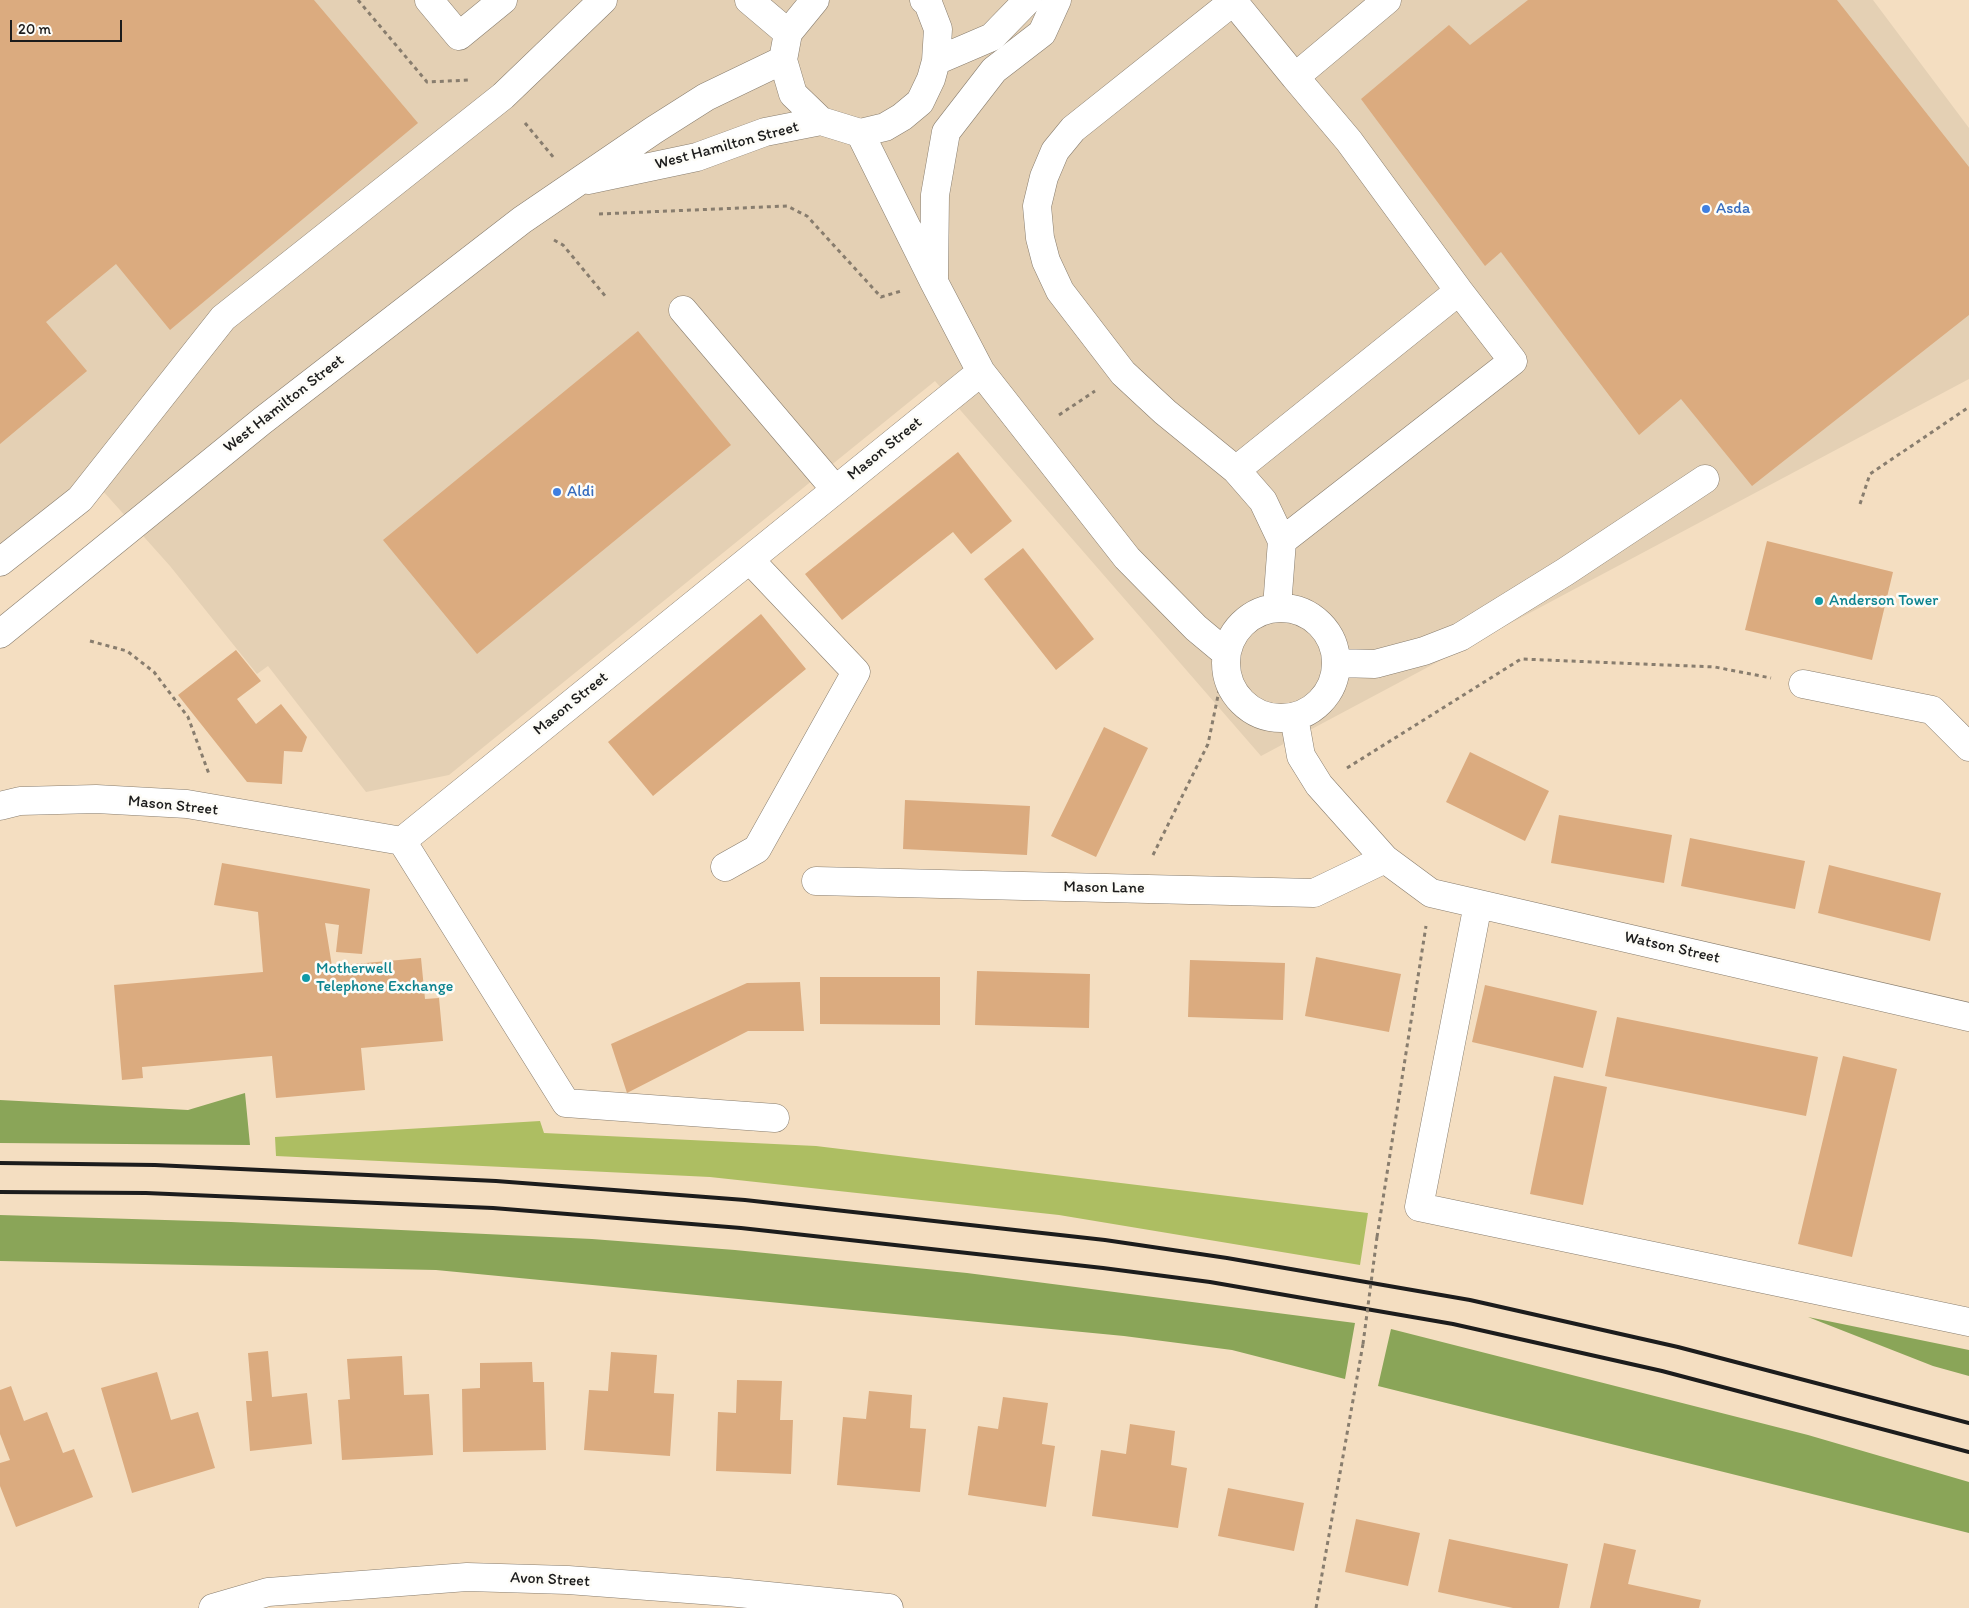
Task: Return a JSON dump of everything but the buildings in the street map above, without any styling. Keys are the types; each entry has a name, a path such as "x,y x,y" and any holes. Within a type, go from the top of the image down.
{"street":[{"path":"430,0 459,36 503,0"},
{"path":"0,562 80,499 223,318 503,96 603,0"},
{"path":"749,0 788,33"},
{"path":"815,0 788,33 783,60 793,94 821,121 860,133 885,127 902,117 920,102 931,80 936,61 938,29 932,1"},
{"path":"936,61 992,37 1028,0"},
{"path":"934,282 935,195 946,132 994,70 1042,33 1058,0"},
{"path":"1295,77 1386,0"},
{"path":"1277,607 1282,541 1263,501 1236,470 1164,412 1123,373 1060,291 1046,261 1040,238 1037,206 1044,177 1056,151 1073,129 1234,1 1349,141 1513,361 1282,541"},
{"name":"West Hamilton Street","path":"0,634 262,421 522,220 706,97 783,60"},
{"name":"West Hamilton Street","path":"575,183 697,157 765,132 821,121"},
{"path":"860,133 980,372 1127,558 1196,628 1226,653"},
{"path":"1236,470 1460,291"},
{"path":"683,310 835,489"},
{"name":"Mason Street","path":"0,806 20,801 96,799 187,804 402,841 980,372"},
{"path":"1337,663 1375,664 1424,651 1460,636 1565,572 1705,479"},
{"path":"725,867 757,849 856,672 750,560"},
{"path":"1277,607 1296,609 1312,616 1326,629 1334,645 1337,663 1334,682 1324,698 1311,710 1294,717 1276,718 1258,714 1243,703 1232,689 1226,671 1226,653 1232,636 1244,621 1259,611 1277,607"},
{"path":"1803,684 1932,710 1969,747"},
{"name":"Watson Street","path":"1294,717 1301,756 1319,785 1385,860 1431,893 1969,1015"},
{"path":"402,841 566,1103 775,1118"},
{"name":"Mason Lane","path":"816,881 1314,893 1385,860"},
{"path":"1478,904 1419,1206 1969,1322"},
{"name":"Avon Street","path":"213,1608 268,1592 467,1577 568,1580 719,1591 888,1608"}],"path":[{"path":"575,183 595,214 788,206 807,216 882,297 934,282"},
{"path":"522,220 563,245 606,297"},
{"path":"1030,434 1123,373"},
{"path":"1860,504 1870,474 1969,407"},
{"path":"90,641 127,651 154,672 188,718 223,810"},
{"path":"1136,889 1208,744 1226,653"},
{"path":"1319,785 1522,659 1715,667 1803,684"},
{"path":"1316,1608 1363,1344 1376,1237 1431,893"}],"shaded area":[{"path":"0,0 1873,0 1969,128 1969,379 1261,756 935,381 449,775 366,792 268,666 257,674 170,566 94,481 0,554"}],"green space":[{"path":"245,1093 250,1145 0,1143 0,1100 188,1110"},
{"path":"540,1121 544,1133 816,1146 1368,1213 1360,1265 1059,1215 710,1177 276,1156 275,1137"},
{"path":"0,1215 231,1222 592,1239 735,1250 967,1273 1355,1323 1345,1379 1232,1350 1124,1336 436,1270 0,1261"},
{"path":"1808,1317 1969,1350 1969,1376 1933,1366"},
{"path":"1391,1329 1808,1435 1969,1482 1969,1533 1378,1386"}],"railway":[{"path":"0,1163 155,1165 496,1181 745,1200 1105,1240 1227,1258 1470,1300 1678,1347 1969,1423"},
{"path":"0,1192 146,1193 493,1208 741,1228 1103,1268 1210,1282 1453,1324 1662,1371 1969,1452"}],"place":[{"name":"Asda","path":"1706,209"},
{"name":"Aldi","path":"557,492"},
{"name":"Anderson Tower","path":"1819,601"},
{"name":"Motherwell Telephone Exchange","path":"306,978"}]}
